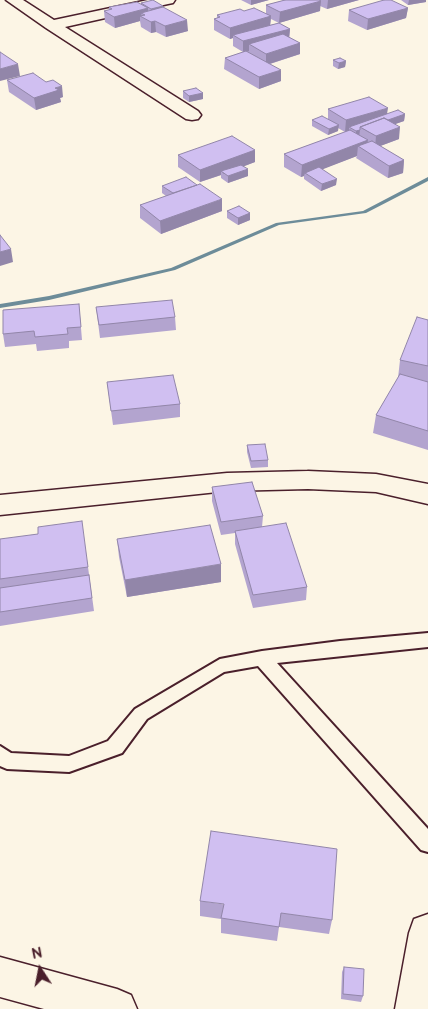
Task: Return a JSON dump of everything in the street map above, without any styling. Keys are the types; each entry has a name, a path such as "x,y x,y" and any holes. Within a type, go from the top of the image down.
{"street":[{"path":"13,0 192,115"},
{"path":"51,24 168,0"},
{"path":"0,506 236,482 308,480 376,483 428,494"},
{"path":"415,1009 428,932"},
{"path":"0,977 117,1009"}],"lane":[{"path":"0,754 7,761 68,764 115,747 141,714 220,666 262,658 340,648 428,640"},
{"path":"262,658 428,843"}],"building":[{"path":"153,0 163,6 151,9 141,3"},
{"path":"285,0 321,1 280,12 266,5"},
{"path":"384,0 391,0 408,8 368,19 349,10"},
{"path":"137,2 148,8 114,17 104,11 112,9 109,7"},
{"path":"163,7 187,20 165,26 140,16 145,15 141,13"},
{"path":"254,8 271,16 230,28 214,19 220,17 217,15 240,9 244,11"},
{"path":"279,23 290,29 243,41 233,35"},
{"path":"283,34 300,43 266,54 249,44"},
{"path":"246,51 281,70 259,77 225,58"},
{"path":"0,52 18,64 0,69"},
{"path":"340,58 346,61 339,63 333,60"},
{"path":"33,73 46,82 53,80 62,86 55,88 59,90 34,98 7,80"},
{"path":"196,88 203,93 189,96 183,91"},
{"path":"369,97 388,108 346,120 328,109"},
{"path":"398,110 405,114 388,120 384,118 360,127 360,130 356,131 349,127"},
{"path":"322,116 339,125 329,129 312,120"},
{"path":"384,118 400,127 376,136 360,127"},
{"path":"350,130 368,140 302,165 284,154"},
{"path":"232,136 255,150 200,170 178,155"},
{"path":"372,141 404,160 389,166 358,146"},
{"path":"241,165 248,169 228,176 221,171"},
{"path":"319,167 337,179 322,184 305,173"},
{"path":"186,177 197,185 173,193 162,186"},
{"path":"200,184 222,199 160,221 140,205"},
{"path":"239,206 250,213 238,218 227,211"},
{"path":"0,235 11,249 0,252"},
{"path":"172,300 175,317 99,325 96,307"},
{"path":"79,304 81,327 67,328 68,334 35,337 34,331 3,334 3,310"},
{"path":"417,317 428,320 428,366 400,360"},
{"path":"400,374 428,382 428,431 376,415"},
{"path":"173,375 180,404 111,411 107,382"},
{"path":"265,444 268,460 251,461 247,445"},
{"path":"252,482 263,516 221,522 212,487"},
{"path":"82,521 88,567 0,579 0,539 38,534 38,527"},
{"path":"286,523 307,587 253,595 235,531"},
{"path":"210,525 221,564 125,580 117,539"},
{"path":"89,575 92,598 0,612 0,588"},
{"path":"211,831 337,849 332,920 281,913 279,927 221,918 224,904 200,901"},
{"path":"344,967 364,969 363,996 343,994"}],"waterway":[{"path":"0,306 49,298 173,269 278,224 364,212 428,179"}]}
